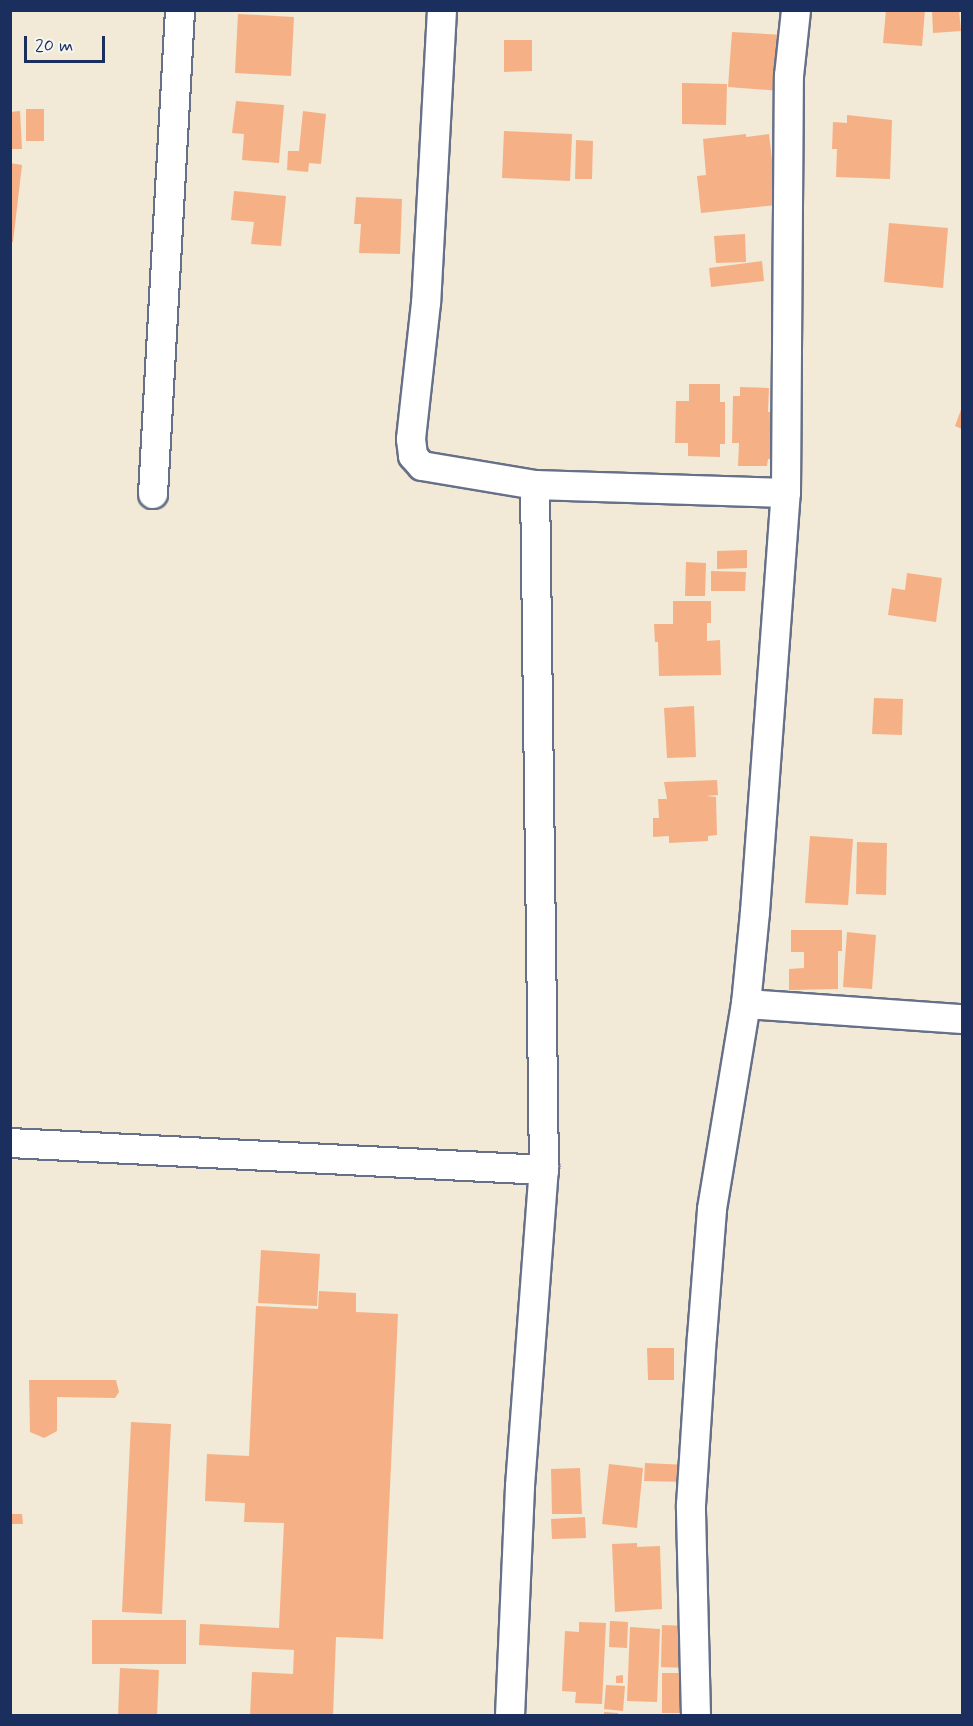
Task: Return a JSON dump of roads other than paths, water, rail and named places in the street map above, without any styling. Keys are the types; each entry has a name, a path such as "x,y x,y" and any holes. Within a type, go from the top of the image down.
{"street":[{"path":"153,494 180,10"},
{"path":"442,10 426,303 411,440 413,456 422,466 535,485 786,493"},
{"path":"696,1716 691,1505 702,1337 712,1209 746,1004 786,493 789,76 796,10"},
{"path":"510,1716 520,1486 544,1170 535,485"},
{"path":"746,1004 963,1019"},
{"path":"10,1143 544,1170"}]}
